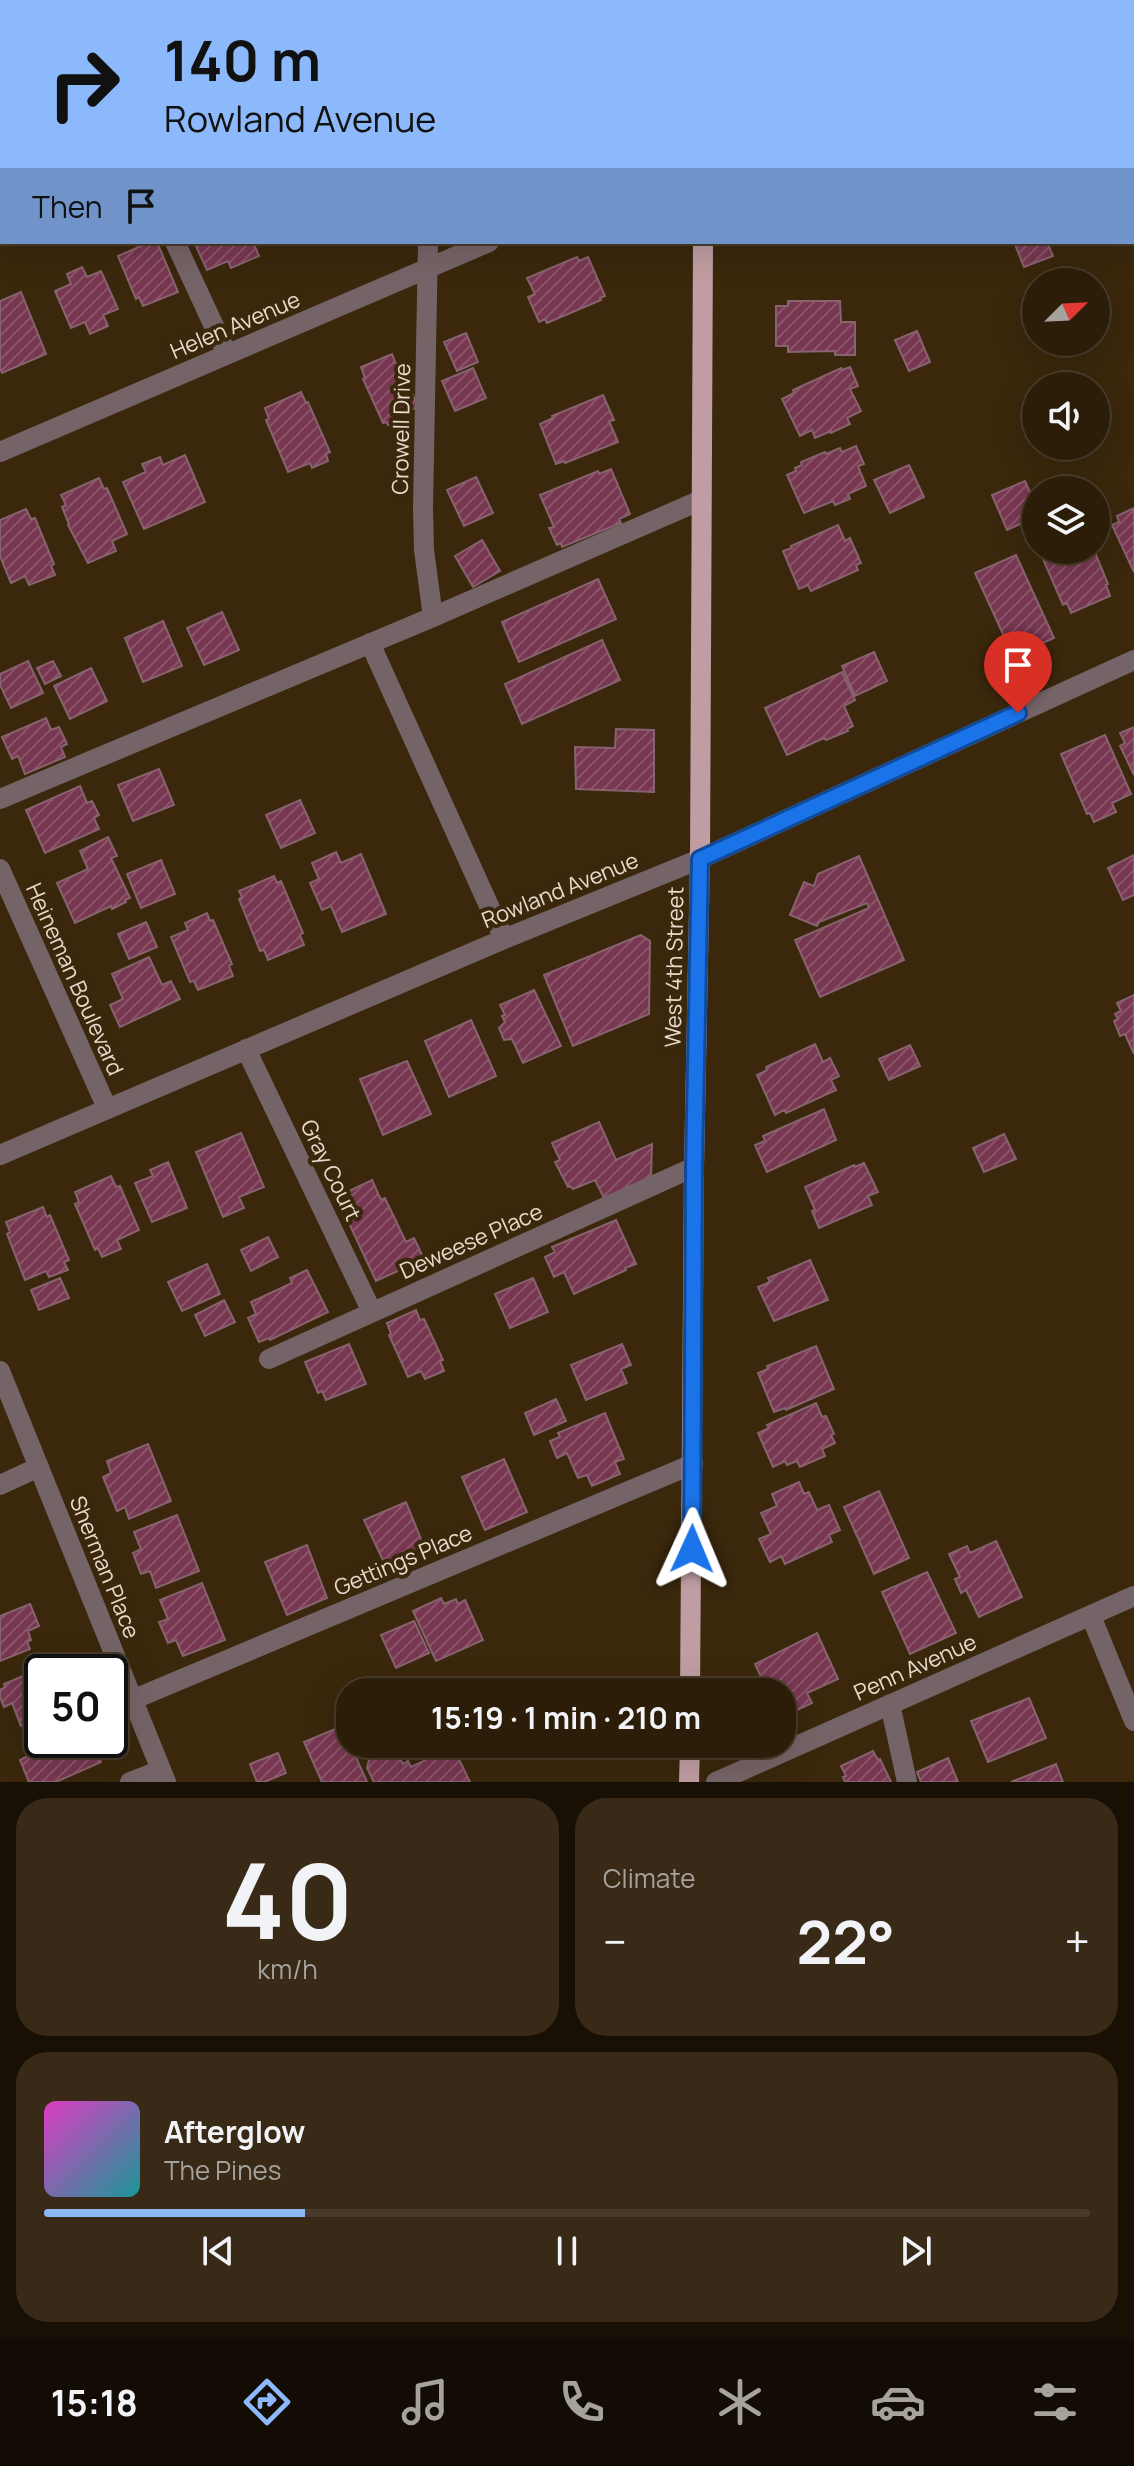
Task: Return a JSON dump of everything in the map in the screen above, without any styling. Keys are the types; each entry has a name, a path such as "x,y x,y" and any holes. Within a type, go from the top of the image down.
{"main road":[{"name":"West 4th Street","path":"690,1678 700,859 703,244"},
{"path":"689,1782 690,1758"}],"street":[{"path":"176,244 227,354"},
{"name":"Crowell Drive","path":"428,244 423,508 424,550 433,617"},
{"name":"Helen Avenue","path":"0,452 484,244"},
{"path":"0,799 433,617 701,500"},
{"path":"370,643 504,939"},
{"name":"Rowland Avenue","path":"0,1155 504,939 700,859 1134,660"},
{"name":"Heineman Boulevard","path":"0,869 107,1108"},
{"name":"Gray Court","path":"246,1049 372,1312"},
{"name":"Deweese Place","path":"269,1359 694,1167"},
{"name":"Sherman Place","path":"0,1371 163,1776"},
{"name":"Gettings Place","path":"132,1700 693,1464"},
{"path":"0,1485 39,1467"},
{"name":"Penn Avenue","path":"716,1782 1134,1596"},
{"path":"1091,1616 1134,1721"},
{"path":"890,1704 907,1782"},
{"path":"130,1782 163,1776"}],"building":[{"path":"145,244 158,244 178,292 143,306 139,297 136,299 118,256"},
{"path":"195,244 254,244 259,256 231,268 228,261 207,270"},
{"path":"1015,244 1048,244 1053,256 1024,267"},
{"path":"577,257 579,261 588,257 605,296 547,323 545,319 539,322 528,297 535,294 527,278"},
{"path":"82,267 87,277 101,271 118,309 103,315 108,326 90,334 85,322 71,328 55,291 71,284 67,274"},
{"path":"21,292 46,354 2,373 0,301"},
{"path":"788,301 840,301 841,322 855,322 855,355 835,355 835,351 788,352 788,346 776,346 776,306 788,306"},
{"path":"917,331 930,362 909,371 895,340"},
{"path":"466,333 478,362 457,371 444,342"},
{"path":"392,354 418,407 400,415 402,419 388,425 383,423 363,379 361,367"},
{"path":"850,367 858,386 850,389 861,411 847,418 850,424 831,433 815,438 812,430 800,436 782,399 794,393 793,390 841,368"},
{"path":"473,368 486,398 455,411 442,381"},
{"path":"301,392 330,452 326,454 328,461 312,468 310,463 288,472 266,420 269,419 265,408"},
{"path":"603,395 614,420 609,421 618,442 556,464 540,424"},
{"path":"856,446 864,464 858,466 866,486 848,494 850,499 835,505 833,501 804,513 787,475 796,471 801,462 825,452 840,448 842,452"},
{"path":"185,455 205,502 144,529 123,482 146,472 142,464 160,457 163,465"},
{"path":"909,465 924,497 890,513 874,480"},
{"path":"611,469 630,514 619,519 621,523 562,547 561,543 557,545 549,528 554,527 540,495 598,471 599,474"},
{"path":"476,477 493,513 464,526 447,490"},
{"path":"99,478 104,489 107,488 127,534 112,541 116,551 88,563 68,525 62,507 66,505 61,495"},
{"path":"1022,482 1022,523 1007,530 992,495"},
{"path":"1134,508 1134,572 1112,525 1119,522 1117,516"},
{"path":"26,509 31,519 35,518 54,564 51,566 55,575 29,585 25,576 11,583 0,556 0,520"},
{"path":"838,525 845,541 850,538 861,563 856,565 858,570 811,591 808,585 799,589 783,551"},
{"path":"482,540 500,571 473,587 455,556"},
{"path":"1016,555 1054,638 1013,656 975,573"},
{"path":"1045,564 1100,564 1110,596 1071,613 1067,603 1063,605"},
{"path":"598,579 616,619 519,662 502,622"},
{"path":"222,612 239,650 204,665 187,628"},
{"path":"163,621 182,666 143,682 125,638"},
{"path":"602,640 620,680 522,724 505,684"},
{"path":"874,652 887,681 855,696 842,666"},
{"path":"28,661 43,693 11,708 0,685 0,674"},
{"path":"53,661 61,676 45,684 37,668"},
{"path":"91,668 107,701 70,719 54,686"},
{"path":"842,672 855,700 844,706 853,726 848,731 787,755 765,708"},
{"path":"46,718 51,730 59,727 67,744 61,747 65,757 25,774 18,756 12,759 2,737"},
{"path":"1134,727 1134,775 1120,746 1125,743 1120,733"},
{"path":"616,729 654,730 654,792 576,789 575,747 615,748"},
{"path":"1105,735 1131,794 1112,803 1116,812 1094,822 1090,813 1087,814 1061,754"},
{"path":"159,769 174,805 133,821 118,785"},
{"path":"80,786 87,803 92,801 99,815 94,818 99,829 45,853 26,810"},
{"path":"300,800 315,833 281,848 266,815"},
{"path":"108,837 117,856 111,858 130,898 112,909 111,906 75,923 57,883 88,869 80,851"},
{"path":"336,852 341,863 361,854 386,914 342,932 331,906 322,910 310,883 319,879 312,863"},
{"path":"1134,855 1134,895 1123,900 1108,868"},
{"path":"859,856 904,960 820,997 795,940 869,908 867,903 819,922 817,926 790,915 804,882 814,886 818,874"},
{"path":"161,860 175,894 141,908 127,874"},
{"path":"274,876 277,883 281,881 303,933 300,935 304,945 268,960 264,950 260,951 239,899 242,897 239,891"},
{"path":"207,913 232,964 229,966 233,976 198,990 194,981 190,982 171,937 188,930 185,923"},
{"path":"146,922 157,947 129,959 118,934"},
{"path":"641,935 650,941 649,1014 573,1046 544,975"},
{"path":"149,957 162,985 171,981 180,999 120,1027 110,1005 123,999 112,974"},
{"path":"534,990 561,1046 523,1063 512,1039 504,1040 499,1028 505,1022 500,1005"},
{"path":"1134,995 1134,1054 1125,1034 1120,1036 1114,1021 1118,1019 1115,1014 1121,1011 1117,1003"},
{"path":"471,1020 496,1076 449,1097 425,1041"},
{"path":"815,1044 823,1062 830,1058 839,1076 831,1080 836,1090 775,1115 757,1075 767,1070 766,1067"},
{"path":"910,1045 920,1066 889,1080 879,1059"},
{"path":"407,1061 431,1114 383,1135 360,1079"},
{"path":"824,1109 836,1140 767,1172 755,1145 765,1141 763,1136"},
{"path":"599,1122 616,1160 652,1144 651,1177 605,1200 595,1180 573,1189 568,1187 555,1162 560,1160 552,1143"},
{"path":"241,1133 264,1187 239,1197 244,1208 223,1217 196,1152"},
{"path":"1004,1134 1016,1159 984,1172 973,1148"},
{"path":"168,1162 187,1208 152,1222 135,1183 153,1176 150,1170"},
{"path":"864,1163 878,1192 868,1196 872,1205 819,1228 805,1187"},
{"path":"111,1176 116,1187 120,1186 139,1230 117,1240 121,1249 102,1257 98,1248 95,1250 75,1204 79,1202 75,1192"},
{"path":"372,1180 381,1200 385,1198 406,1242 414,1238 424,1259 376,1281 347,1219 358,1214 347,1192"},
{"path":"43,1207 47,1217 50,1215 69,1260 64,1262 68,1270 49,1277 46,1271 25,1280 7,1234 10,1232 6,1222"},
{"path":"616,1220 636,1264 574,1294 564,1272 554,1277 545,1257 555,1252 552,1247"},
{"path":"268,1237 278,1257 251,1271 241,1250"},
{"path":"810,1260 828,1300 774,1321 758,1287 770,1282 768,1278"},
{"path":"207,1264 220,1294 182,1311 168,1282"},
{"path":"307,1270 328,1312 270,1340 259,1342 248,1318 256,1314 251,1302 292,1283 290,1278"},
{"path":"60,1278 69,1298 39,1310 31,1290"},
{"path":"533,1278 548,1312 510,1328 495,1294"},
{"path":"224,1300 235,1322 205,1336 195,1315"},
{"path":"416,1310 420,1320 424,1319 443,1360 440,1361 444,1371 425,1379 421,1371 408,1377 389,1335 387,1323"},
{"path":"349,1344 366,1384 326,1400 322,1391 318,1393 305,1362"},
{"path":"622,1344 631,1365 621,1369 627,1383 586,1400 571,1365"},
{"path":"816,1346 834,1389 786,1410 774,1412 758,1373 768,1369 767,1366"},
{"path":"556,1399 566,1421 534,1435 525,1413"},
{"path":"816,1403 822,1417 826,1416 835,1443 822,1449 825,1456 800,1467 797,1461 787,1465 785,1461 773,1467 758,1433 769,1428 767,1425"},
{"path":"605,1413 624,1459 615,1462 620,1474 592,1486 587,1475 578,1478 567,1453 557,1458 550,1441 560,1437 558,1433"},
{"path":"148,1444 171,1501 129,1519 125,1507 117,1511 103,1477 111,1473 107,1461"},
{"path":"504,1459 527,1512 485,1530 462,1477"},
{"path":"799,1482 804,1494 809,1492 817,1510 829,1505 840,1530 829,1535 832,1542 785,1564 781,1556 770,1562 759,1539 771,1534 761,1513 777,1506 772,1494"},
{"path":"879,1491 909,1558 874,1574 844,1507"},
{"path":"406,1502 427,1554 388,1571 364,1520"},
{"path":"177,1515 199,1571 156,1588 150,1571 141,1574 133,1553 141,1549 134,1532"},
{"path":"996,1541 1022,1597 979,1617 966,1590 961,1593 955,1579 960,1577 949,1554 967,1546 970,1553"},
{"path":"307,1545 327,1598 287,1615 265,1562"},
{"path":"927,1572 956,1633 910,1654 882,1592"},
{"path":"202,1583 225,1640 183,1656 176,1640 168,1643 159,1622 168,1619 160,1600"},
{"path":"441,1598 444,1604 456,1599 458,1604 465,1600 483,1640 436,1661 413,1611"},
{"path":"30,1604 39,1626 28,1631 30,1649 0,1661 0,1616"},
{"path":"414,1621 429,1653 396,1668 381,1635"},
{"path":"817,1633 838,1679 807,1693 812,1703 796,1710 796,1678 762,1678 755,1664"},
{"path":"24,1676 24,1725 21,1726 12,1703 4,1707 0,1690 5,1687 4,1684"},
{"path":"1029,1698 1046,1738 988,1762 971,1721"},
{"path":"336,1729 336,1758 356,1758 367,1782 322,1782 304,1742"},
{"path":"873,1751 891,1782 845,1782 843,1777 846,1776 841,1766"},
{"path":"278,1753 286,1773 257,1782 250,1764"},
{"path":"99,1758 101,1762 56,1782 29,1782 20,1760"},
{"path":"373,1758 400,1758 403,1764 408,1761 411,1767 430,1758 458,1758 470,1782 374,1782 367,1768 369,1760"},
{"path":"948,1758 958,1782 921,1782 917,1772"},
{"path":"1056,1764 1063,1782 1011,1782"}],"route":[{"path":"692,1549 694,1167 700,859 1018,713"}]}
